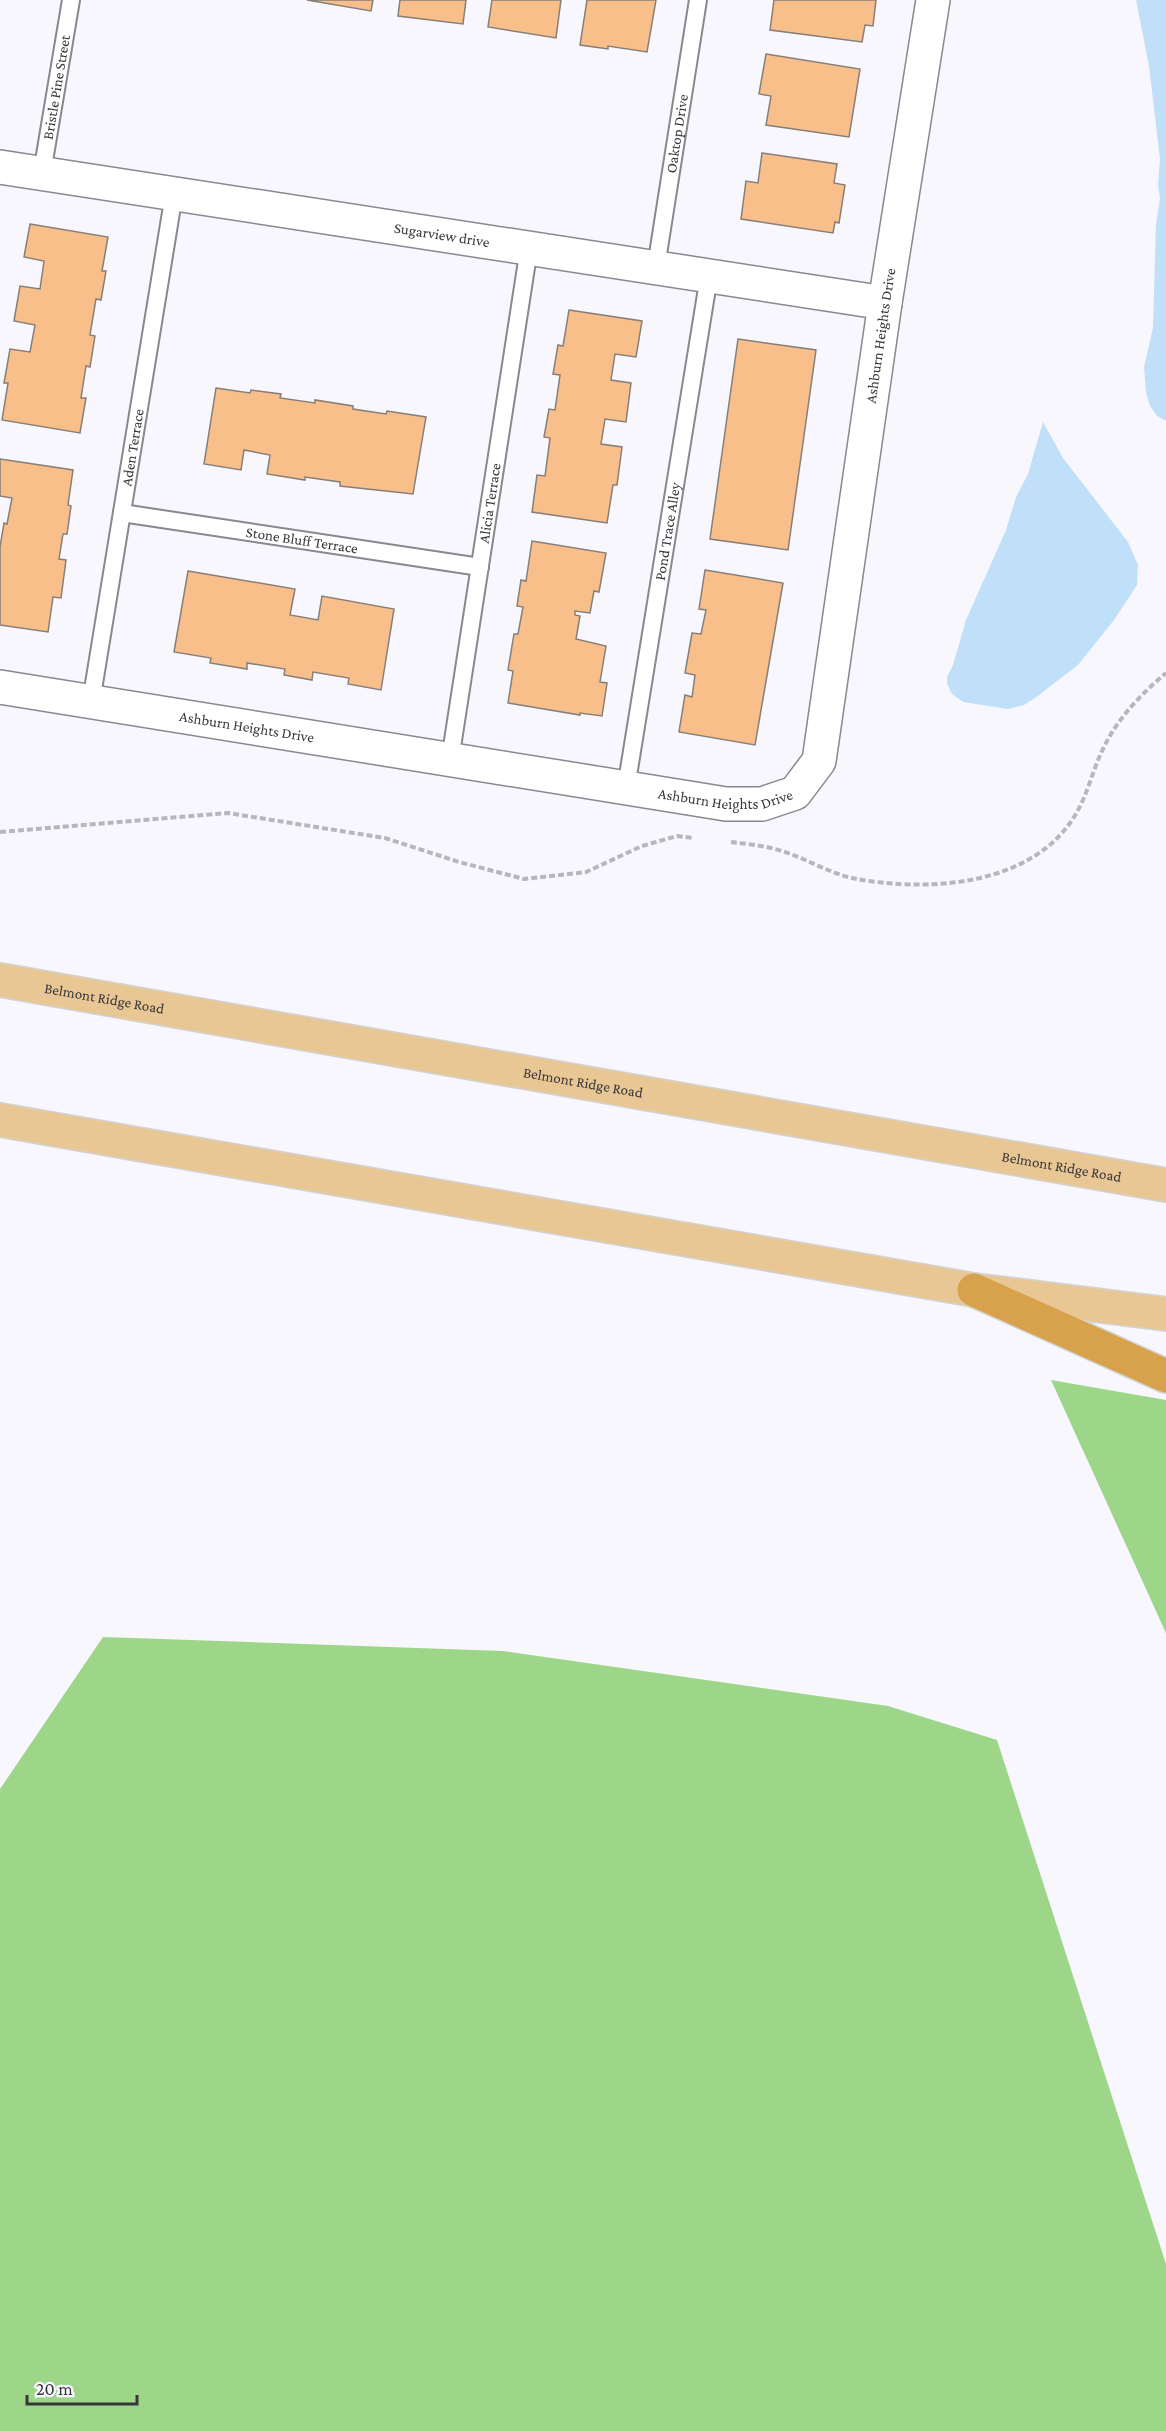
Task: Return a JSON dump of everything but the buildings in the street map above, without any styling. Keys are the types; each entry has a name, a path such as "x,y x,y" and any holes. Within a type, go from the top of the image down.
{"highway":[{"path":"974,1290 1166,1376"}],"main road":[{"name":"Belmont Ridge Road","path":"0,980 1166,1185"},
{"path":"0,1120 974,1290 1166,1314"}],"street":[{"name":"Ashburn Heights Drive","path":"0,687 726,804 762,804 795,793 819,761 885,303 933,0"},
{"name":"Sugarview drive","path":"0,167 885,303"}],"lane":[{"name":"Bristle Pine Street","path":"42,173 71,0"},
{"name":"Oaktop Drive","path":"656,267 698,0"},
{"name":"Aden Terrace","path":"91,702 174,194"},
{"name":"Alicia Terrace","path":"450,760 529,248"},
{"name":"Pond Trace Alley","path":"626,788 709,276"},
{"name":"Stone Bluff Terrace","path":"122,513 480,567"}],"path":[{"path":"727,841 776,849 850,878 917,886 985,878 1022,864 1052,843 1077,813 1104,747 1138,697 1166,673"},
{"path":"0,832 228,813 385,838 459,862 524,879 586,872 642,846 677,836 696,838"}],"green space":[{"path":"1051,1380 1166,1400 1166,1633"},
{"path":"103,1637 503,1651 888,1706 997,1740 1166,2264 1166,2431 0,2431 0,1789"}],"water":[{"path":"1136,0 1166,0 1166,421 1157,416 1150,406 1146,393 1144,367 1153,328 1160,159 1149,66"},
{"path":"1043,422 1063,458 1128,542 1138,565 1137,585 1114,620 1078,665 1035,698 1024,705 1008,709 963,702 952,694 947,677 953,665 966,620 1006,530 1016,497 1028,474"}]}
